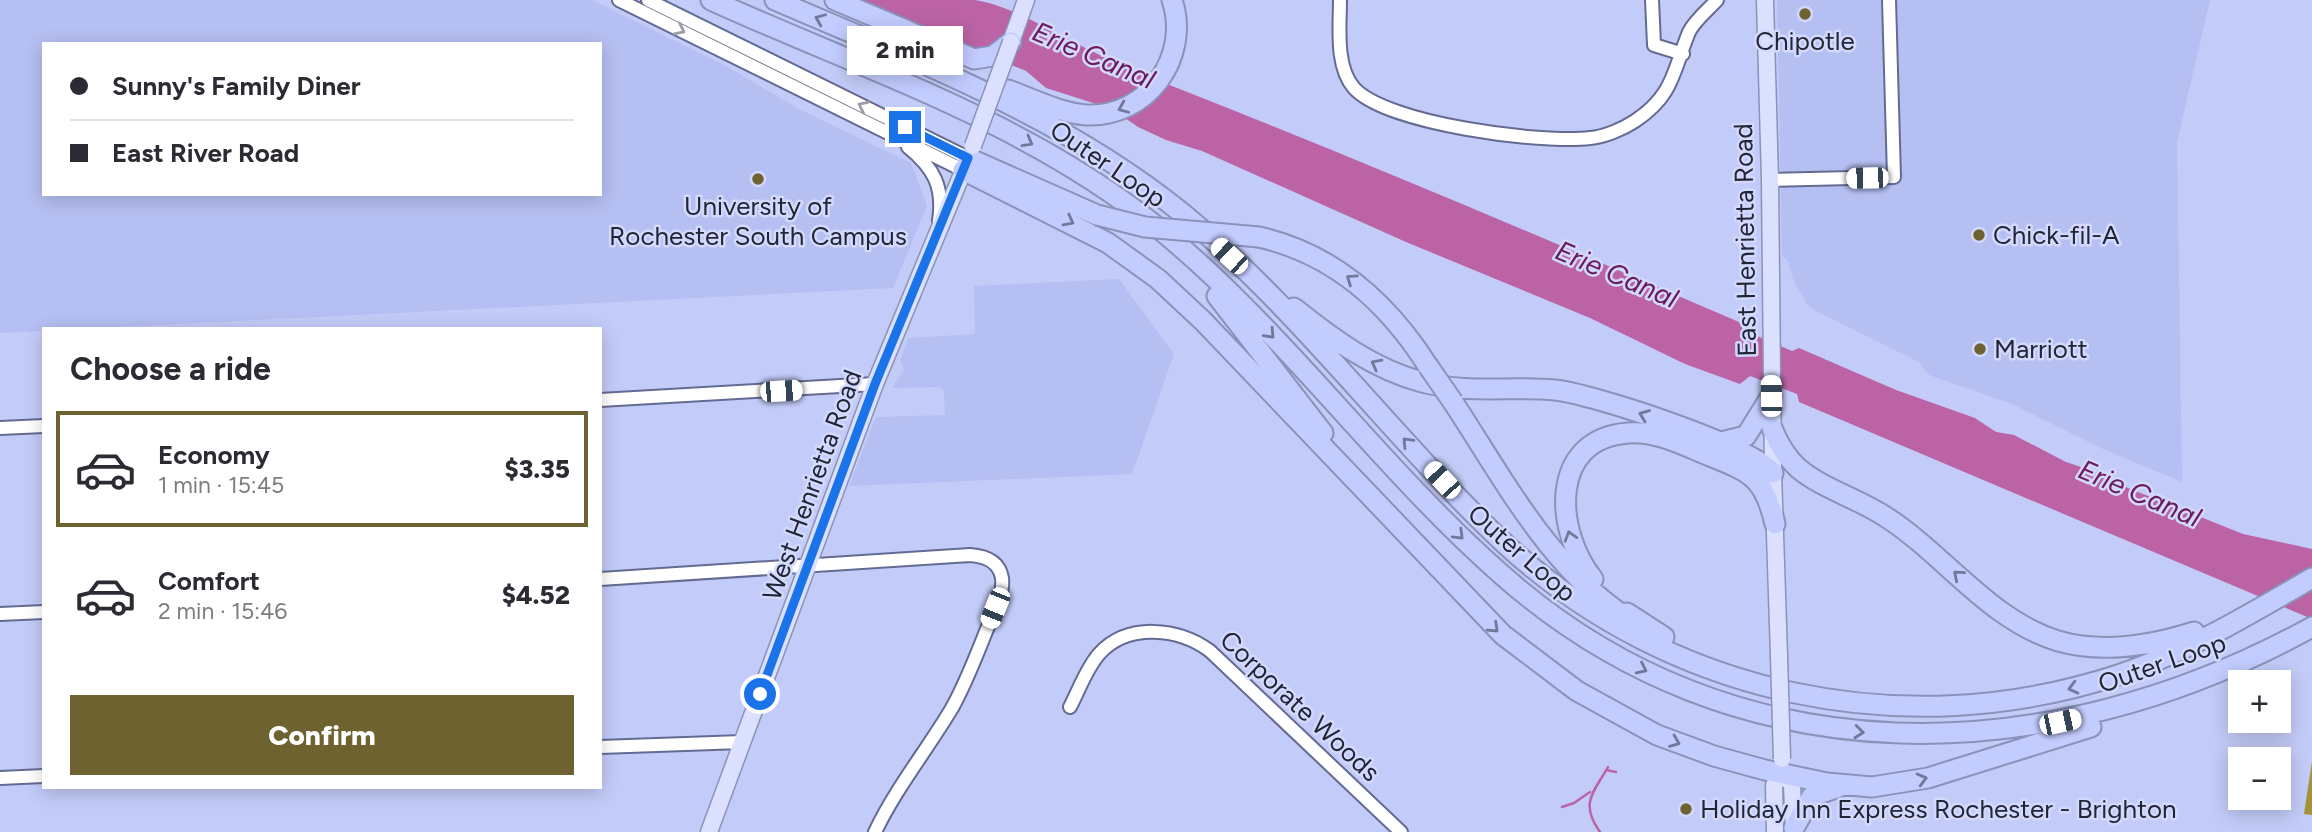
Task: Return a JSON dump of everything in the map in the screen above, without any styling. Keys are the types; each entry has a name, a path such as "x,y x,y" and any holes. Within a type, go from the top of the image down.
{"highway":[{"name":"Outer Loop","path":"711,0 1000,127 1081,173 1168,236 1246,309 1437,512 1504,577 1540,607 1606,650 1697,694 1766,715 1826,727 1903,735 1974,733 2045,725 2120,708 2209,677 2278,646 2312,627"},
{"name":"Outer Loop","path":"775,0 992,94 1062,130 1146,186 1217,245 1273,299 1474,514 1530,565 1579,603 1659,649 1730,678 1804,697 1880,705 1973,705 2063,690 2151,662 2226,623"},
{"path":"835,0 974,59 993,56 1011,42"},
{"path":"859,36 1069,112 1088,115 1111,113 1137,101 1154,87 1165,72 1177,38 1176,14 1172,0"},
{"path":"968,158 1097,215 1145,227 1259,237 1303,251 1357,283 1391,314 1429,366 1540,533 1569,569 1619,613 1724,666 1774,683 1880,705"},
{"path":"968,158 1096,236 1158,279 1203,321 1491,625 1532,660 1577,691 1671,741 1714,756 1782,766 1858,786"},
{"path":"1168,236 1397,525"},
{"path":"1217,245 1332,337 1388,371 1463,390 1536,389 1576,394 1620,406 1717,443 1761,463 1773,473"},
{"path":"1771,396 1765,425 1790,460 1806,474 1892,521 1998,610 2037,634 2074,645 2114,648 2173,639 2226,623 2312,578"},
{"path":"1717,443 1746,436 1765,425"},
{"path":"1664,637 1610,598 1576,555 1566,525 1564,499 1570,476 1587,450 1606,438 1628,433 1653,435 1684,445 1754,475 1766,492 1775,524"},
{"path":"1788,831 1805,805 1819,792 1835,787 1920,780 2137,712 2225,675 2278,646"}],"main road":[{"name":"West Henrietta Road","path":"709,832 875,384 968,158 1026,0"},
{"name":"East Henrietta Road","path":"1765,0 1770,180 1771,396"},
{"path":"1765,425 1773,473 1782,766 1774,785 1788,831"}],"street":[{"path":"618,0 887,133 968,158"},
{"path":"648,0 968,158"},
{"path":"1340,0 1343,65 1346,76 1364,99 1383,107 1493,135 1573,139 1593,138 1634,122 1662,96 1674,80 1690,30 1717,0"},
{"path":"1652,0 1654,45 1682,54"},
{"path":"1770,180 1894,177 1889,0"},
{"path":"887,133 919,156 936,177 941,197 938,230"},
{"path":"602,400 875,384"},
{"path":"0,428 42,426"},
{"path":"602,579 970,555 988,559 1001,573 1000,594 959,695 896,793 875,832"},
{"path":"0,614 42,612"},
{"name":"Corporate Woods","path":"1070,707 1098,655 1115,642 1151,631 1189,638 1210,651 1401,832"},
{"path":"602,747 742,742"},
{"path":"0,778 42,776"}],"shaded area":[{"name":"University of Rochester South Campus","path":"0,0 592,0 728,67 799,109 911,163 927,206 893,288 119,327 42,327 42,331 0,333"},
{"path":"1777,0 2210,0 2177,142 2182,482 2103,449 2012,404 1929,375 1919,362 1807,304 1794,282 1788,261 1782,256"},
{"path":"1119,279 1174,354 1132,474 849,486 876,417 945,415 944,391 940,387 892,388 904,370 900,360 908,338 975,334 974,286"},
{"path":"2312,761 2312,815 2304,814"}],"water":[{"name":"Erie Canal","path":"857,0 974,0 999,6 1136,71 1457,202 1739,322 1743,330 1792,351 1799,348 1896,390 1975,418 1996,432 2014,435 2066,462 2108,476 2128,488 2243,534 2312,549 2312,619 1799,402 1797,394 1750,376 1740,384 1685,364 1590,318 1406,242 1202,151 1166,140 1138,127 1112,109 1046,88 1026,71"}],"waterway":[{"path":"1600,832 1590,813 1590,805 1594,791 1608,767"},
{"path":"1606,770 1616,772"},
{"path":"1562,807 1574,803 1590,792"}],"place":[{"name":"Chipotle","path":"1805,14"},
{"name":"University of Rochester South Campus","path":"758,179"},
{"name":"Chick-fil-A","path":"1979,235"},
{"name":"Marriott","path":"1980,349"},
{"name":"Holiday Inn Express Rochester - Brighton","path":"1686,809"}],"route":[{"path":"760,694 875,384 968,158 905,127"}]}
